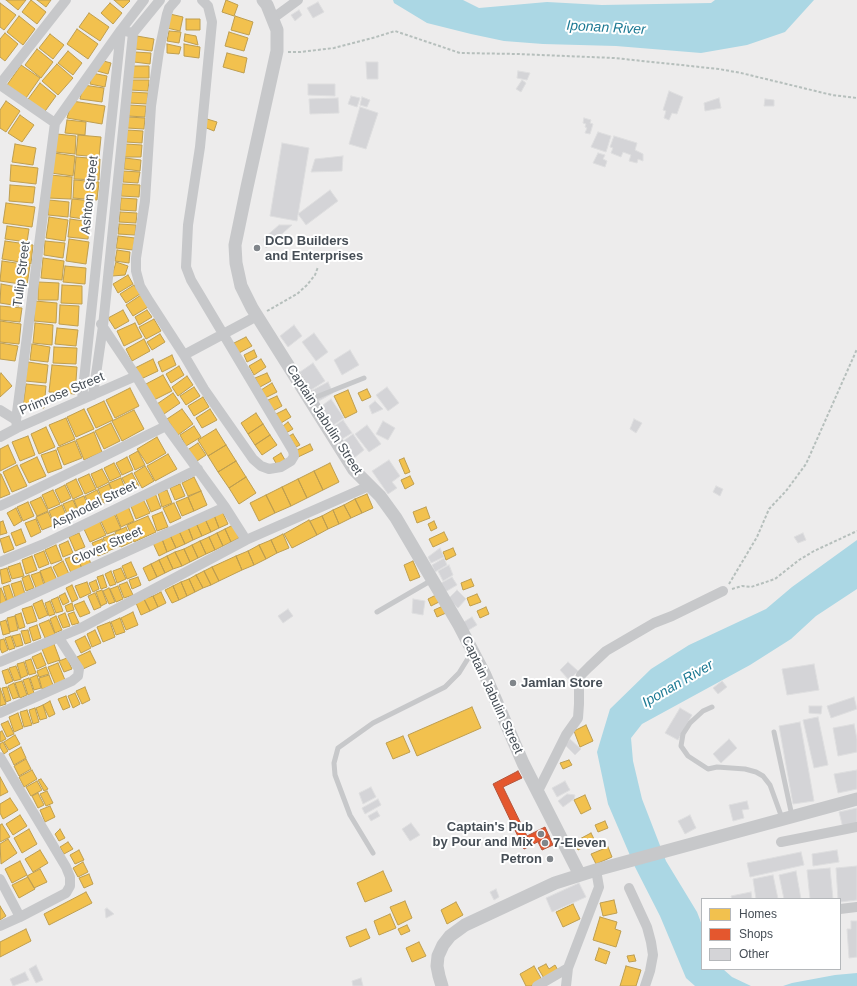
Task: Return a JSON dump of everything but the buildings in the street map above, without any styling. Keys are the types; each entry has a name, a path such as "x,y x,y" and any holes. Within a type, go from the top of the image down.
{"street":[{"path":"66,0 0,84 55,123 144,0"},
{"path":"121,30 133,33 160,0"},
{"path":"176,0 169,8 159,51 151,106 145,201 136,258 136,271 140,286 204,389 253,459 261,466 270,469 282,466 291,461 294,456 293,451 222,334 191,280 186,267 188,225 200,148 212,22 208,6 202,0"},
{"name":"Captain Jabulin Street","path":"263,0 277,30 277,51 246,187 235,245 236,263 241,286 252,308 354,470 380,496 396,518 460,625 485,675 523,763 580,875"},
{"path":"272,19 298,0"},
{"name":"Ashton Street","path":"82,400 121,30"},
{"name":"Ashton Street","path":"93,395 103,326 133,33"},
{"name":"Tulip Street","path":"17,424 55,123"},
{"path":"91,314 103,326 136,376 166,426 225,507 246,540"},
{"path":"184,356 257,316"},
{"name":"Primrose Street","path":"0,437 17,424 82,400 136,376"},
{"path":"0,410 17,424"},
{"path":"0,506 166,426"},
{"name":"Asphodel Street","path":"0,562 44,544 198,469"},
{"path":"0,662 81,628 246,540 369,486"},
{"name":"Clover Street","path":"0,609 225,507"},
{"path":"538,792 566,735 578,718 579,683 581,675 606,651 654,623 672,616 723,591"},
{"path":"0,713 72,682 78,676 79,669 59,638"},
{"path":"0,926 66,893 70,886 70,877 66,867 1,762"},
{"path":"442,986 438,976 438,956 443,945 450,936 465,925 555,883 609,866 857,799"},
{"path":"782,842 857,827"},
{"path":"566,986 568,968 599,887 596,870"},
{"path":"0,879 20,917"},
{"path":"629,888 647,927 651,942 653,955 645,986"},
{"path":"841,910 857,907"},
{"path":"537,986 568,968"}],"lane":[{"path":"310,400 364,378"},
{"path":"377,612 433,580"},
{"path":"373,853 350,815 335,775 334,763 338,748 373,723 445,687 459,673 473,651"},
{"path":"712,706 703,711 690,723 683,734 680,746 688,756 708,769 717,767 745,769 763,776 770,785 787,818"},
{"path":"774,732 787,818"}],"path":[{"path":"277,51 300,52 334,48 376,38 395,31 460,53 614,58 741,73 832,95 857,98"},
{"path":"257,316 297,294 315,275 318,267"},
{"path":"723,591 731,582 757,537 769,509 786,491 806,464 857,350"},
{"path":"723,591 742,586 751,587 775,579 799,560 814,551 857,531"}],"water":[{"name":"Iponan River","path":"393,0 463,0 479,8 547,2 602,5 711,3 715,0 814,0 785,32 747,45 701,53 616,46 543,44 504,41 427,23 394,3"},
{"name":"Iponan River","path":"857,540 857,589 816,616 791,639 750,665 642,724 631,738 633,761 642,799 666,861 697,912 701,922 701,970 724,970 732,977 751,986 695,986 686,978 660,916 635,867 608,804 597,752 610,709 651,669 689,645 766,609 792,587"},
{"path":"857,973 857,986 783,986 835,975"}],"place":[{"name":"DCD Builders and Enterprises","path":"257,248"},
{"name":"Jamlan Store","path":"513,683"},
{"name":"Captain's Pub by Pour and Mix","path":"541,834"},
{"name":"7-Eleven","path":"545,843"},
{"name":"Petron","path":"550,859"}]}
